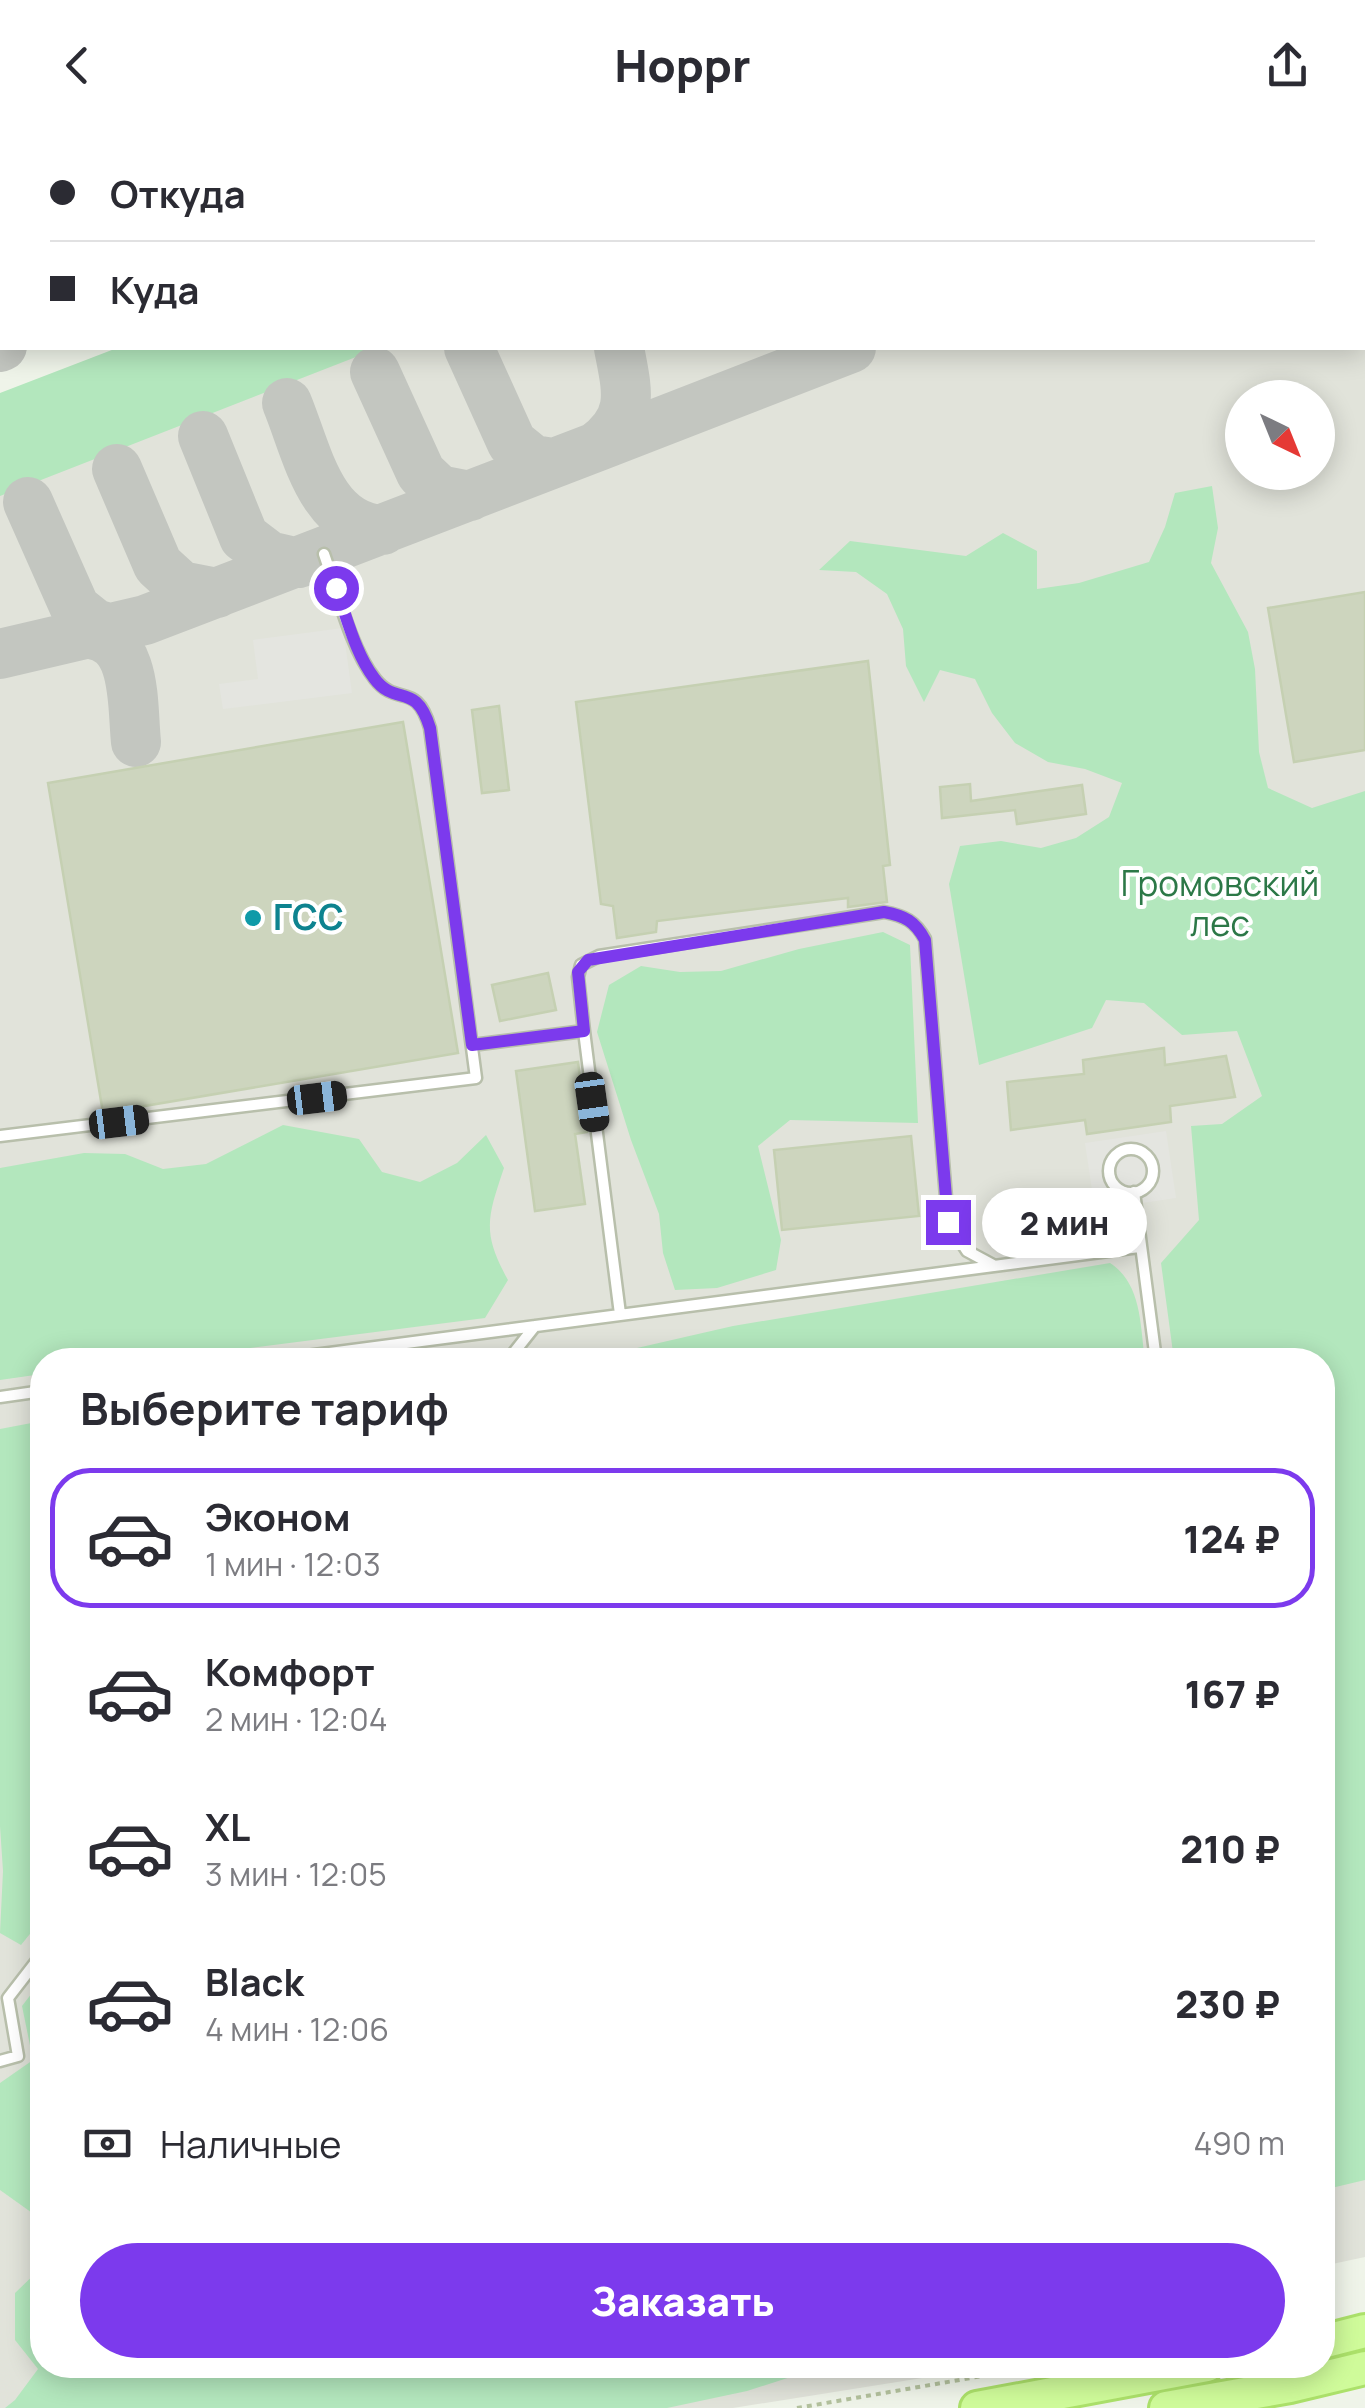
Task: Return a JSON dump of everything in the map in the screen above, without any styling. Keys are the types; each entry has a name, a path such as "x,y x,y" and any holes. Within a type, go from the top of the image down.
{"main road":[{"path":"1335,2339 1365,2331"},
{"path":"1335,2375 1365,2368"},
{"path":"977,2408 1137,2378"},
{"path":"1166,2408 1323,2378"}],"lane":[{"path":"0,1136 476,1078 430,728 416,698 389,692 373,677 361,655 324,554"},
{"path":"620,1314 578,972 588,960 884,912 917,924 925,940 948,1222 967,1250 992,1266"},
{"path":"472,1045 584,1031"},
{"path":"1133,1148 1148,1156 1154,1170 1148,1185 1134,1192 1118,1188 1110,1175 1118,1153 1133,1148"},
{"path":"1134,1192 1154,1348"},
{"path":"365,1348 1140,1247"},
{"path":"517,1348 535,1325"},
{"path":"0,1397 30,1393"},
{"path":"0,2061 18,2056 8,1998 30,1970"}],"path":[{"path":"797,2408 971,2378"}],"shaded area":[{"path":"260,350 1365,350 1365,2257 1335,2263 1335,1348 30,1348 30,2378 922,2378 733,2408 0,2408 0,452"},
{"path":"343,628 352,693 223,709 219,684 258,679 253,640"},
{"path":"1166,1131 1176,1198 1095,1210 1085,1143"}],"green space":[{"path":"112,350 374,350 0,496 0,393"},
{"name":"Громовский лес","path":"1212,486 1218,528 1211,563 1248,632 1255,669 1259,752 1268,788 1312,808 1365,791 1365,2180 1335,2187 1335,1348 1172,1348 1161,1263 1199,1220 1191,1126 1222,1124 1262,1096 1237,1031 1182,1035 1144,1003 1106,1000 1092,1028 979,1065 949,884 960,846 1001,841 1041,848 1076,838 1109,817 1122,783 1085,769 1048,762 1015,743 992,713 975,679 940,670 924,702 906,666 903,629 887,594 856,572 819,570 850,541 966,556 1003,533 1037,551 1037,589 1079,583 1149,562 1175,493"},
{"path":"883,932 910,945 918,1123 790,1120 758,1146 781,1240 776,1270 717,1288 675,1290 663,1253 659,1214 597,1032 609,985 641,966 680,972 721,971 799,949"},
{"path":"283,1125 359,1139 382,1172 420,1182 457,1163 486,1135 504,1168 490,1225 494,1250 508,1280 485,1318 250,1348 30,1348 30,1376 0,1380 0,1168 84,1153 125,1154 163,1169 206,1164"},
{"path":"1110,1263 1134,1294 1144,1348 637,1348 733,1326"},
{"path":"30,1423 30,1934 21,1945 0,1933 0,1429"},
{"path":"30,1996 30,2045 22,2006"},
{"path":"30,2062 30,2211 0,2190 0,2083"},
{"path":"30,2279 30,2359 15,2340 15,2293"},
{"path":"31,2378 788,2378 667,2408 5,2408"}],"building":[{"path":"1365,592 1365,750 1294,762 1268,608"},
{"path":"868,661 890,865 883,866 887,902 848,907 848,898 657,921 656,932 617,938 613,906 601,904 576,702"},
{"path":"499,706 509,790 482,793 472,710"},
{"name":"ГСС","path":"403,722 458,1053 103,1113 48,783"},
{"path":"970,784 971,801 1082,785 1086,814 1017,824 1015,810 942,818 940,787"},
{"path":"548,973 556,1010 500,1021 492,985"},
{"path":"1164,1048 1165,1065 1226,1056 1235,1097 1170,1106 1171,1122 1087,1134 1085,1120 1011,1130 1007,1082 1084,1074 1083,1060"},
{"path":"578,1062 587,1132 575,1134 585,1204 535,1211 516,1071"},
{"path":"911,1136 919,1216 782,1230 774,1150"}],"taxiway":[{"path":"470,350 512,443 533,460 553,463"},
{"path":"0,654 145,620 596,447 618,425 626,402 619,350"},
{"path":"596,447 846,350"},
{"path":"375,372 421,473 439,490 470,496"},
{"path":"287,403 310,463 330,501 344,516 362,526 383,530"},
{"path":"203,436 244,537 269,556 299,563"},
{"path":"117,469 158,565 181,586 217,593"},
{"path":"28,502 75,608 95,624 113,629"},
{"path":"91,634 106,639 125,661 136,742"}],"place":[{"name":"ГСС","path":"253,918"}],"route":[{"path":"336,588 373,677 389,692 416,698 430,728 472,1045 584,1031 578,972 580,965 599,956 884,912 900,915 917,924 925,940 948,1222"}]}
